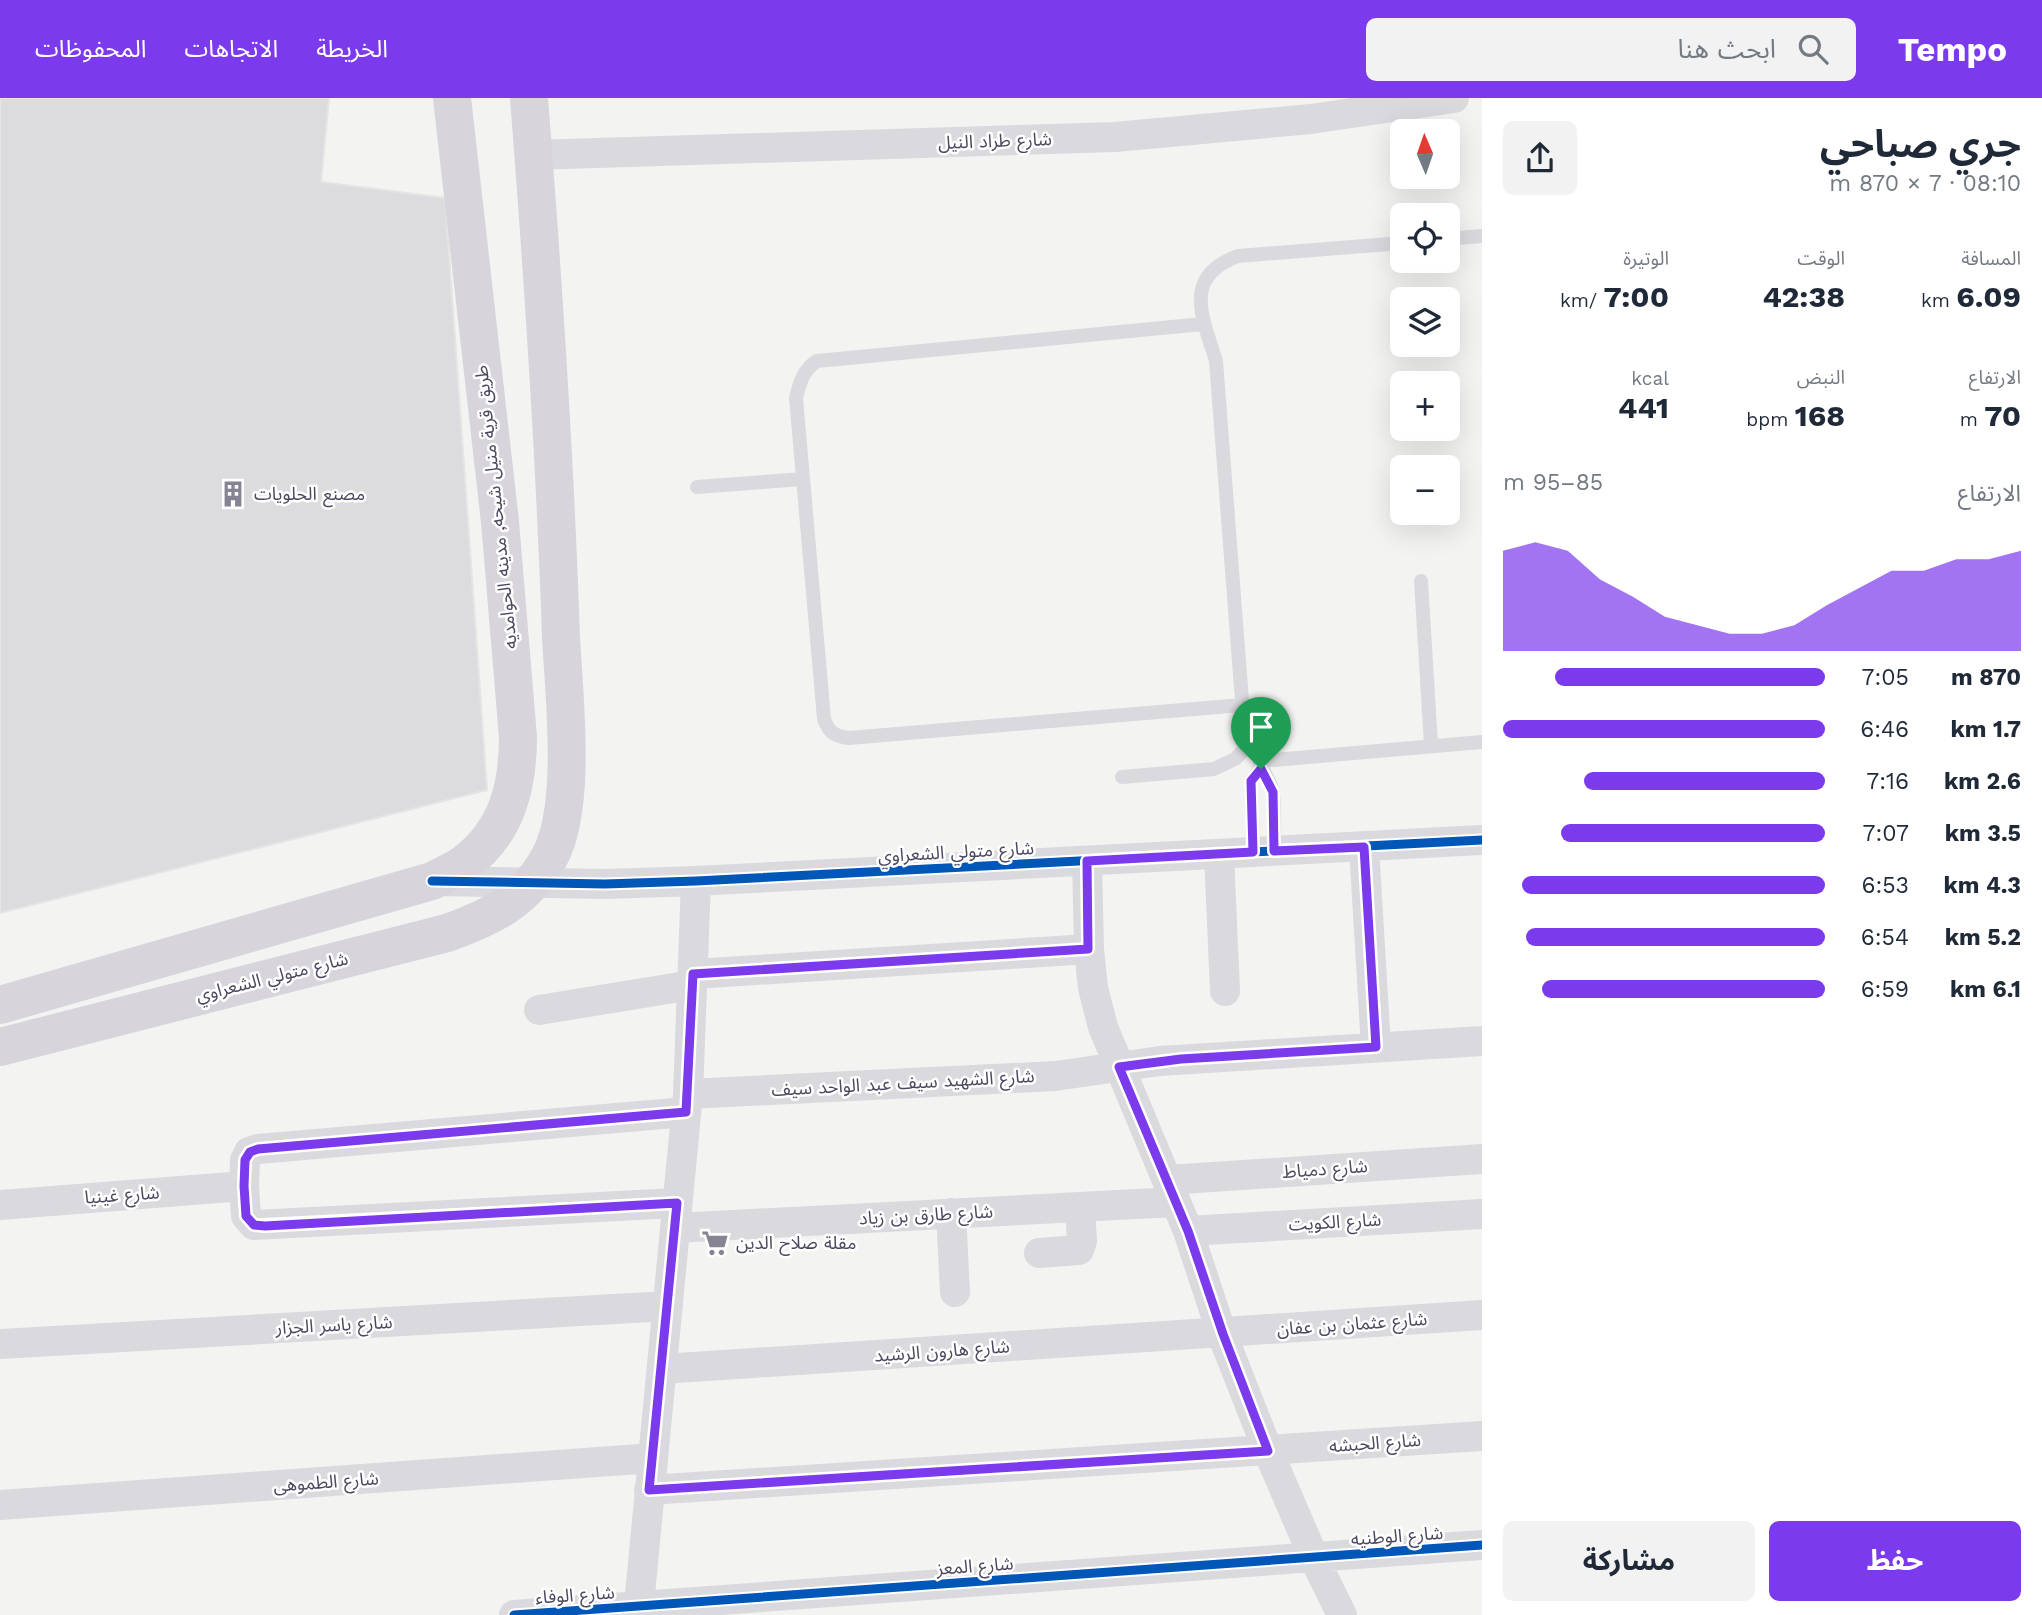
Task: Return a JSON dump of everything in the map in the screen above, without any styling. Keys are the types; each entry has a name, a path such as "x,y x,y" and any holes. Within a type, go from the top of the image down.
{"main road":[{"name":"طريق قرية منيل شيحه, مدينه الحوامديه","path":"432,881 465,864 492,837 510,804 518,768 518,737 500,522 453,98"},
{"path":"528,98 557,518 565,734 562,824 551,855 533,883"},
{"path":"500,522 557,518"},
{"name":"شارع متولي الشعراوي","path":"0,1005 432,881"},
{"name":"شارع متولي الشعراوي","path":"0,1047 447,933 478,922 508,906 533,883"},
{"path":"132,968 144,1010"}],"street":[{"name":"شارع طراد النيل","path":"533,155 1115,137 1311,119 1454,98"},
{"name":"شارع متولي الشعراوي","path":"432,881 695,881 1482,840"},
{"path":"1364,847 1376,1047"},
{"path":"1219,854 1225,991"},
{"path":"1087,861 1088,949 1102,1027 1188,1231 1223,1334 1268,1451 1342,1615"},
{"path":"638,1611 687,1103 695,881"},
{"path":"539,1010 693,980 1088,949"},
{"name":"شارع الشهيد سيف عبد الواحد سيف","path":"244,1186 245,1160 250,1152 258,1149 687,1103 1055,1076 1181,1059 1482,1041"},
{"name":"شارع دمياط","path":"1172,1191 1482,1159"},
{"name":"شارع طارق بن زياد","path":"244,1186 246,1216 254,1225 265,1226 676,1216 951,1213 1080,1207 1172,1191"},
{"name":"شارع غينيا","path":"0,1205 244,1186"},
{"path":"1039,1253 1079,1250 1083,1241 1080,1207"},
{"path":"951,1213 955,1293"},
{"name":"شارع الكويت","path":"1188,1231 1482,1214"},
{"name":"شارع ياسر الجزار","path":"0,1344 668,1306"},
{"name":"شارع عثمان بن عفان","path":"1223,1334 1482,1315"},
{"name":"شارع هارون الرشيد","path":"662,1369 1223,1334"},
{"name":"شارع الحبشه","path":"649,1490 1482,1436"},
{"name":"شارع الطموهى","path":"0,1505 653,1458"},
{"name":"شارع الوطنيه","path":"1314,1558 1482,1545"},
{"name":"شارع المعز","path":"638,1611 1314,1558"},
{"name":"شارع الوفاء","path":"514,1615 638,1611"}],"lane":[{"path":"1460,238 1482,236"},
{"path":"1264,852 1273,792 1256,757 1242,705 1216,361 1203,324 1200,297 1213,270 1223,261 1238,256 1390,244"},
{"path":"1203,324 817,361 808,367 802,376 796,398 824,719 827,729 836,736 849,738 1242,705"},
{"path":"697,487 803,479"},
{"path":"1421,581 1431,745"},
{"path":"1122,777 1214,769 1236,759 1256,757 1284,760 1482,742"},
{"path":"1256,757 1251,781 1264,852"}],"building":[{"name":"مصنع الحلويات","path":"0,98 329,98 321,182 445,198 487,790 0,913"}],"cycle path":[{"path":"432,881 605,884 696,881 1482,840"},
{"path":"677,1203 254,1225 246,1216 245,1160 249,1152 258,1149 686,1112"},
{"path":"514,1615 1482,1545"}],"place":[{"name":"مصنع الحلويات","path":"233,494"},
{"name":"مقلة صلاح الدين","path":"715,1243"}],"route":[{"path":"1261,769 1273,792 1274,851 1364,847 1376,1047 1181,1059 1119,1067 1188,1231 1223,1334 1268,1451 649,1490 677,1203 265,1226 254,1225 246,1216 245,1160 250,1152 258,1149 686,1112 693,974 1088,949 1087,861 1253,852 1251,781 1261,769"}]}
